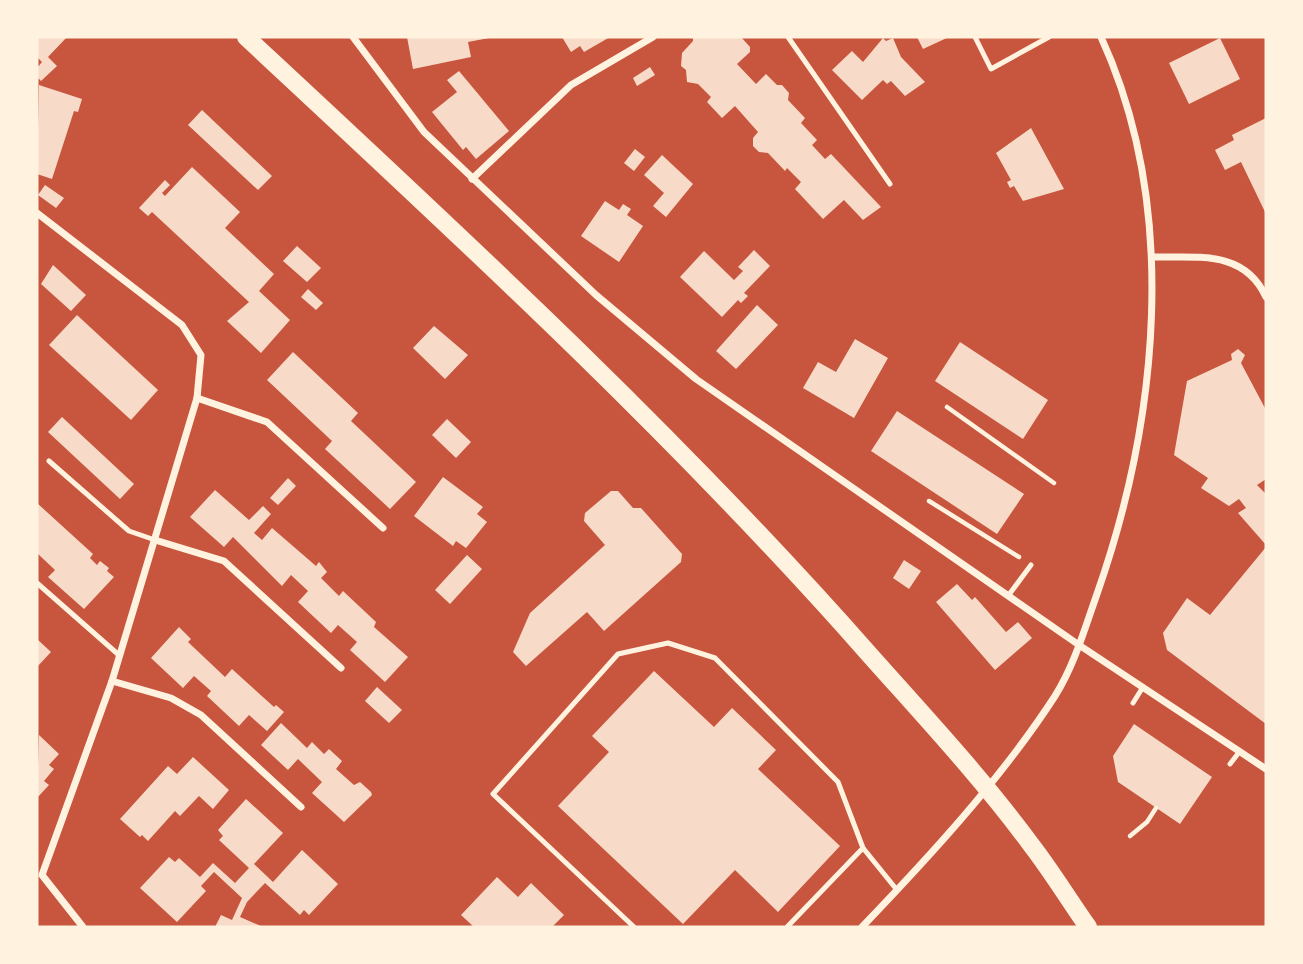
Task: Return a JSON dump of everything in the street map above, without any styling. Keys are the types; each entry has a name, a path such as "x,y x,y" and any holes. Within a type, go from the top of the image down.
{"main road":[{"path":"246,37 610,379 708,477 804,580 985,787 1032,846 1088,927"}],"street":[{"path":"353,37 424,132 596,295 696,379 1079,645 1266,769"},
{"path":"472,179 571,85 653,37"},
{"path":"862,927 985,787 1056,695 1079,645 1111,553 1140,432 1148,353 1152,257 1141,163 1115,67 1101,37"},
{"path":"37,213 183,326 201,355 197,398 120,656 40,874 83,927"},
{"path":"1152,257 1218,259 1247,268 1259,280 1266,296"},
{"path":"197,398 267,422 383,528"},
{"path":"155,540 224,561 341,668"},
{"path":"112,681 172,698 201,715 301,807"}],"lane":[{"path":"788,37 890,184"},
{"path":"975,37 991,69 1049,37"},
{"path":"49,461 128,531 155,540"},
{"path":"1008,596 1031,565"},
{"path":"37,583 120,656"},
{"path":"634,927 493,794 618,654 668,643 715,658 838,782 863,848 897,890"},
{"path":"1133,704 1143,687"},
{"path":"1230,764 1240,751"},
{"path":"787,927 863,848"}],"path":[{"path":"947,407 1054,483"},
{"path":"929,501 1031,565"},
{"path":"1130,836 1147,822 1156,807"}],"building":[{"path":"37,37 67,37 48,57 57,66 41,81 37,77 37,68 42,62 37,57"},
{"path":"407,37 489,38 468,42 471,57 413,69"},
{"path":"562,37 610,37 584,52 580,46 571,52"},
{"path":"693,37 741,37 750,47 750,52 737,64 756,84 766,74 777,85 782,85 789,93 788,100 805,118 801,123 817,140 812,145 825,159 831,154 881,207 863,220 844,200 823,219 795,189 801,182 787,168 785,171 768,153 759,152 753,146 753,138 758,132 735,106 722,118 707,102 711,97 698,84 687,82 686,70 681,66 682,53 693,41"},
{"path":"917,37 949,37 923,49"},
{"path":"883,38 886,41 893,38 901,57 925,82 905,96 891,81 887,84 883,80 862,100 832,70 852,51 863,62"},
{"path":"1220,38 1240,79 1189,104 1169,63"},
{"path":"650,67 655,75 637,86 633,78"},
{"path":"459,71 509,131 476,159 466,147 463,150 432,112 457,92 447,80"},
{"path":"39,85 82,99 78,112 74,111 52,179 37,174"},
{"path":"202,110 272,176 258,190 188,125"},
{"path":"1266,118 1266,214 1241,162 1225,170 1215,150 1234,140 1232,135"},
{"path":"1031,128 1064,189 1023,201 1014,186 1010,188 1007,182 1011,180 996,153"},
{"path":"635,149 645,157 634,171 624,163"},
{"path":"662,155 693,184 666,217 653,206 664,193 644,175"},
{"path":"192,167 240,212 225,228 274,274 259,291 290,320 261,353 227,321 249,302 152,212 148,216 139,208 165,180 170,185 162,193 165,196"},
{"path":"45,185 64,198 56,208 38,195"},
{"path":"605,201 619,210 623,204 631,209 627,215 643,226 619,262 581,236"},
{"path":"297,246 321,268 307,282 283,261"},
{"path":"754,250 770,266 744,293 748,296 741,303 738,300 722,317 680,277 704,251 734,280 743,271 738,267"},
{"path":"53,265 86,295 71,311 41,284"},
{"path":"308,289 323,303 316,310 301,297"},
{"path":"757,305 778,325 736,369 716,351"},
{"path":"77,315 158,390 131,420 49,345"},
{"path":"434,326 468,355 445,379 413,348"},
{"path":"855,339 888,358 854,418 803,388 818,362 836,372"},
{"path":"960,342 1048,400 1023,439 935,381"},
{"path":"1238,349 1245,355 1241,363 1266,410 1266,479 1257,485 1266,494 1266,545 1238,513 1246,508 1239,499 1229,506 1201,488 1208,478 1174,455 1187,381 1232,360 1231,354"},
{"path":"293,352 358,413 351,421 416,482 390,509 325,449 332,441 267,380"},
{"path":"897,411 1024,494 997,534 871,451"},
{"path":"62,417 134,484 120,499 48,432"},
{"path":"447,419 471,442 456,458 432,435"},
{"path":"443,477 483,507 477,514 487,522 466,548 456,541 453,546 414,516"},
{"path":"288,478 296,486 278,505 270,498"},
{"path":"215,490 249,520 263,506 271,514 254,533 262,540 272,528 316,566 319,562 327,572 321,578 339,596 343,591 376,622 374,627 408,657 385,682 350,650 357,642 338,625 331,633 298,602 308,591 291,575 282,586 233,537 224,547 190,517"},
{"path":"611,491 618,491 633,508 641,508 682,554 681,562 604,631 587,612 526,666 513,652 530,613 605,545 584,521 585,513"},
{"path":"37,503 93,554 90,558 97,565 100,561 109,568 107,571 114,577 84,609 48,577 55,570 37,553"},
{"path":"1266,547 1266,724 1167,650 1163,633 1187,598 1210,615"},
{"path":"467,555 482,569 450,604 435,590"},
{"path":"904,560 921,571 909,589 893,578"},
{"path":"957,584 972,600 975,597 1006,632 1018,622 1032,638 995,670 936,602"},
{"path":"179,627 191,639 188,642 225,677 232,669 274,707 276,705 284,712 267,731 249,715 239,726 207,696 211,691 194,676 183,688 151,658"},
{"path":"37,639 51,652 37,667"},
{"path":"654,671 714,727 732,708 776,750 758,769 840,846 778,912 735,870 683,924 558,806 609,752 592,736"},
{"path":"377,687 402,710 389,723 365,701"},
{"path":"281,723 307,748 312,742 324,754 329,749 342,761 336,769 354,785 360,782 371,792 372,795 344,822 312,793 322,782 298,759 288,770 261,745"},
{"path":"1134,724 1212,777 1180,824 1118,782 1113,756"},
{"path":"39,735 59,754 49,765 54,769 44,781 49,785 37,798"},
{"path":"193,757 229,790 213,809 199,796 180,816 175,811 148,841 142,835 140,837 120,819 168,766 177,774"},
{"path":"246,799 283,833 254,864 273,882 302,850 338,884 309,915 304,910 300,915 265,883 247,902 240,917 263,927 215,927 221,915 232,920 242,898 214,872 201,886 206,891 177,922 140,888 169,857 175,862 179,858 200,877 213,863 235,883 249,868 219,840 223,836 218,830"},
{"path":"497,877 518,897 531,883 564,915 552,927 474,927 461,915"}]}
